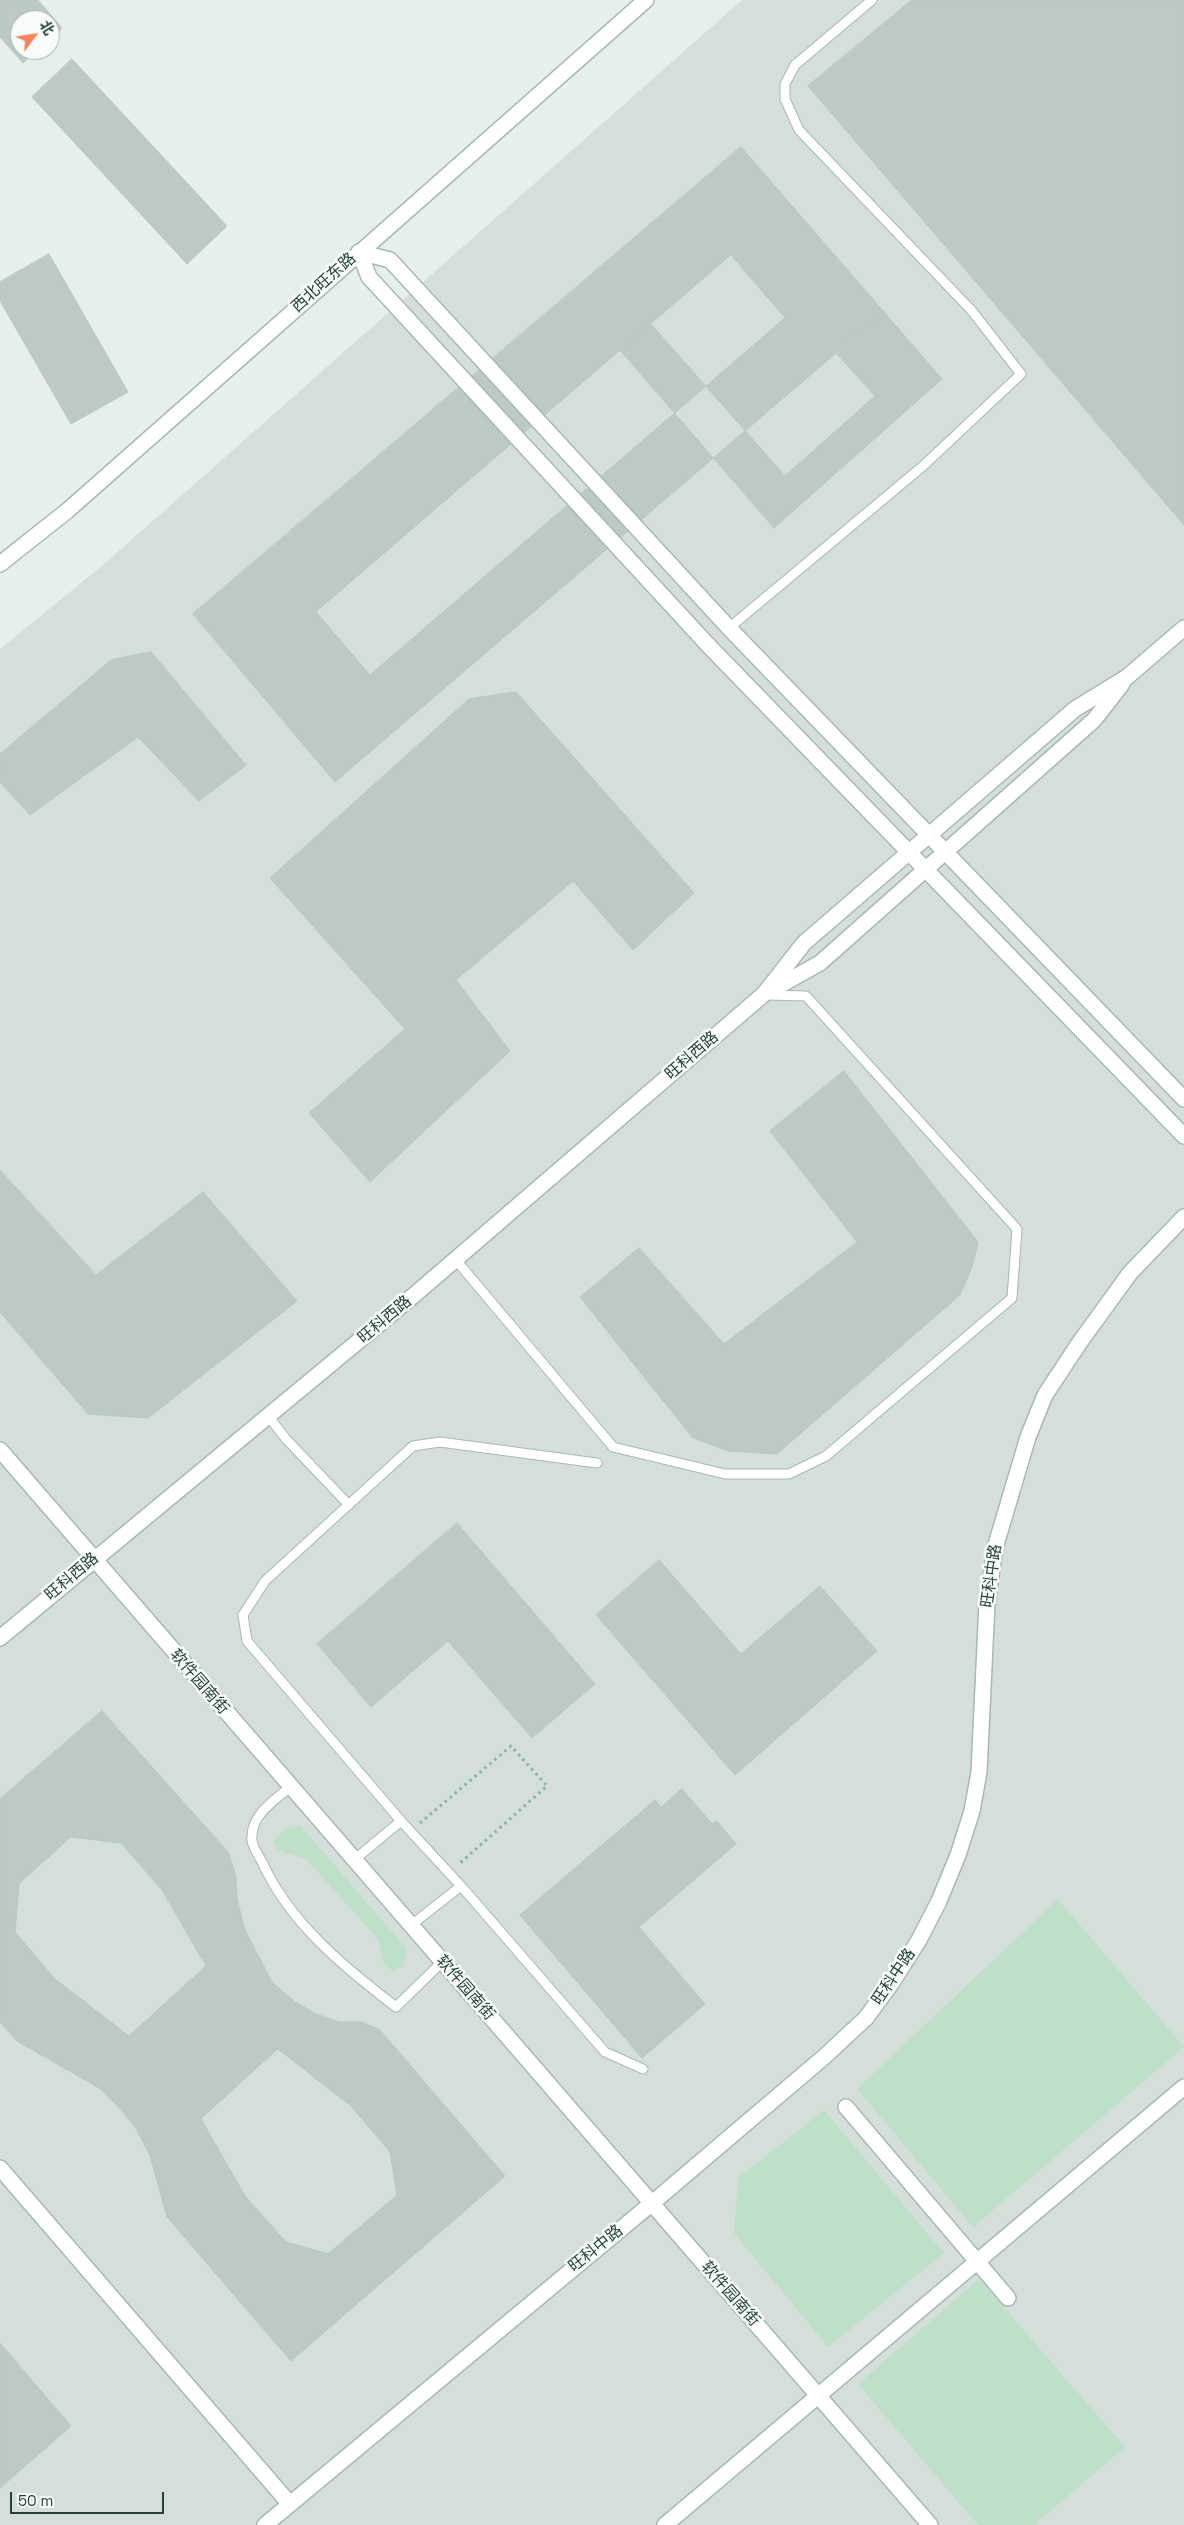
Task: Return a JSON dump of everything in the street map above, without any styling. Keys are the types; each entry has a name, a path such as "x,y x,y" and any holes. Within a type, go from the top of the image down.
{"street":[{"name":"西北旺东路","path":"0,564 67,511 646,0"},
{"path":"359,252 390,260 729,628 1184,1099"},
{"path":"359,252 369,277 382,292 708,645 1184,1136"},
{"path":"764,994 804,942 1075,709 1127,677 1184,628"},
{"path":"764,994 820,963 1094,720 1127,677"},
{"name":"旺科西路","path":"0,1638 93,1559 269,1417 456,1260 764,994"},
{"name":"旺科中路","path":"265,2525 289,2503 652,2204 824,2057 866,2018 892,1984 919,1940 942,1894 972,1811 979,1772 987,1603 995,1548 1013,1482 1028,1437 1045,1395 1080,1342 1130,1273 1184,1217"},
{"name":"软件园南街","path":"0,1450 930,2525"},
{"path":"665,2525 1184,2087"},
{"path":"846,2107 1008,2298"},
{"path":"0,2168 289,2503"}],"lane":[{"path":"729,628 923,466 1021,374 972,311 800,130 785,99 785,84 795,65 872,0"},
{"path":"456,1260 613,1447 726,1474 789,1474 826,1456 1005,1305 1012,1298 1017,1230 806,996 764,994"},
{"path":"269,1417 286,1439 349,1505"},
{"path":"597,1463 440,1442 413,1446 265,1581 243,1615 247,1641 410,1832 461,1886 605,2052 643,2069"},
{"path":"290,1787 257,1816 251,1840 270,1880 293,1914 348,1969 396,2007 442,1962"},
{"path":"354,1860 401,1821"},
{"path":"410,1926 461,1886"}],"path":[{"path":"410,1832 511,1746 547,1786 449,1873"}],"shaded area":[{"path":"742,0 1184,0 1184,2525 0,2525 0,649 103,565"}],"green space":[{"path":"300,1825 407,1949 403,1967 393,1971 384,1965 378,1939 306,1859 279,1851 273,1841 286,1829"},
{"path":"1058,1899 1184,2047 973,2227 857,2089"},
{"path":"824,2110 944,2253 828,2347 734,2233 738,2178"},
{"path":"979,2279 1125,2447 1034,2525 978,2525 858,2384"}],"building":[{"path":"0,0 38,0 47,10 10,10 10,48 0,37"},
{"path":"912,0 1184,0 1184,525 808,86"},
{"path":"72,59 227,226 187,264 32,97"},
{"path":"741,147 884,312 335,782 193,614","holes":["731,255 785,318 370,675 316,612"]},
{"path":"49,254 128,392 71,424 0,301 0,282"},
{"path":"884,312 942,379 774,528 620,350 651,324 785,476 875,396 837,354"},
{"path":"151,652 246,765 199,801 138,737 30,815 0,782 0,754 111,660"},
{"path":"516,692 694,893 633,950 573,881 456,980 510,1051 370,1182 309,1113 405,1029 270,878 469,699"},
{"path":"844,1071 978,1242 972,1267 960,1295 777,1454 728,1451 693,1438 580,1297 639,1248 724,1344 857,1242 770,1131"},
{"path":"0,1170 96,1275 203,1192 297,1301 148,1418 88,1414 0,1312"},
{"path":"457,1523 595,1684 532,1738 448,1641 371,1707 317,1644"},
{"path":"659,1560 741,1654 820,1586 877,1651 735,1775 596,1615"},
{"path":"102,1711 228,1852 236,1876 237,1898 244,1928 272,1982 295,2002 316,2014 339,2022 362,2022 380,2030 505,2176 291,2361 167,2217 150,2155 135,2127 120,2109 101,2089 17,2041 0,2022 0,1799","holes":["71,1837 121,1843 162,1890 206,1966 129,2036 55,1979 15,1932 19,1884","278,2049 351,2106 390,2152 397,2195 328,2254 286,2242 245,2196 201,2119"]},
{"path":"682,1789 712,1824 717,1821 736,1844 639,1927 705,2004 642,2058 520,1915 655,1800 661,1807"},
{"path":"0,2343 71,2426 0,2488"}]}
